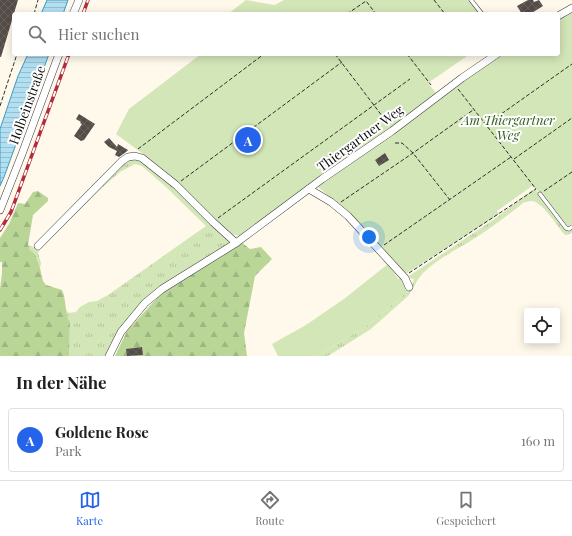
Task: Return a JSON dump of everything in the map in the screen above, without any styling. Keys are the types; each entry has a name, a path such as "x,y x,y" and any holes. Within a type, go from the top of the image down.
{"street":[{"path":"74,12 79,0"},
{"path":"560,15 572,8"},
{"name":"Holbeinstraße","path":"0,210 57,56"},
{"name":"Thiergartner Weg","path":"109,356 121,332 145,304 162,289 236,243 454,84 495,56"},
{"path":"38,246 122,161 128,157 135,156 142,158 176,185 236,243"},
{"path":"310,189 336,206 348,216 405,278 409,287"}],"lane":[{"path":"471,0 480,12"},
{"path":"540,194 566,228 572,226"}],"path":[{"path":"35,12 38,0"},
{"path":"434,0 443,12"},
{"path":"350,12 366,1 374,12"},
{"path":"0,106 16,56"},
{"path":"135,156 137,150 261,56"},
{"path":"337,56 392,130"},
{"path":"409,56 431,85"},
{"path":"176,185 342,62"},
{"path":"486,124 572,64"},
{"path":"213,222 410,79"},
{"path":"405,278 536,189 454,84"},
{"path":"336,206 474,109"},
{"path":"514,159 572,118"},
{"path":"395,143 402,143 413,153 450,200"},
{"path":"378,249 512,157"},
{"path":"540,194 572,172"}],"green space":[{"path":"246,0 275,5 284,0 468,0 478,12 231,12"},
{"name":"Am Thiergartner Weg","path":"572,11 572,224 568,227 543,195 532,186 497,211 499,214 404,275 338,204 318,187 398,130 464,79 501,56 560,56 560,18"},
{"path":"198,56 467,56 428,83 436,93 389,129 322,174 286,203 239,236 222,228 180,184 157,164 116,134 129,109"},
{"path":"138,159 152,167 231,241 231,243 145,303 108,356 69,356 70,322 66,310 69,313 76,312 80,307 89,302 97,301 108,295 206,226 142,166 135,164 120,172 104,186 40,249 38,253 41,263 40,268 35,254 30,250 28,245 37,249 40,247 103,186 101,184 125,160"},
{"path":"534,189 538,192 568,231 572,228 572,233 566,235 563,233 549,214 536,202 531,201 523,203 505,218 428,268 408,296 371,329 328,356 317,356 368,325 407,292 398,279 402,278 411,287 414,279 409,278 409,276 496,218"},
{"path":"38,191 48,198 48,201 33,215 28,245 30,250 35,254 43,281 46,285 62,290 64,295 67,316 70,322 69,356 0,356 0,289 2,262 0,262 0,238 9,224 18,203 25,204 33,192"},
{"path":"241,242 250,249 261,247 272,259 255,276 244,333 247,356 115,356 127,331 168,286"},
{"path":"388,264 407,292 368,325 317,356 278,356 272,344 306,325 344,299"}],"water":[{"path":"47,0 68,0 64,12 42,12"},
{"path":"27,56 48,56 0,186 0,129 18,76"}],"building":[{"path":"0,0 18,0 14,12 12,12 12,20 0,57"},
{"path":"528,0 533,0 534,2 539,0 543,6 533,12 521,12 517,6"},
{"path":"79,114 95,124 84,140 81,141 74,136 82,124 76,119"},
{"path":"109,138 117,147 118,144 128,150 119,157 115,155 117,151 109,147 104,142"},
{"path":"385,153 389,160 379,166 375,160"},
{"path":"142,347 143,355 127,356 126,349"}],"railway":[{"path":"84,12 88,0"},
{"path":"0,230 11,212 68,56"}],"place":[{"name":"Goldene Rose","path":"248,140"}]}
